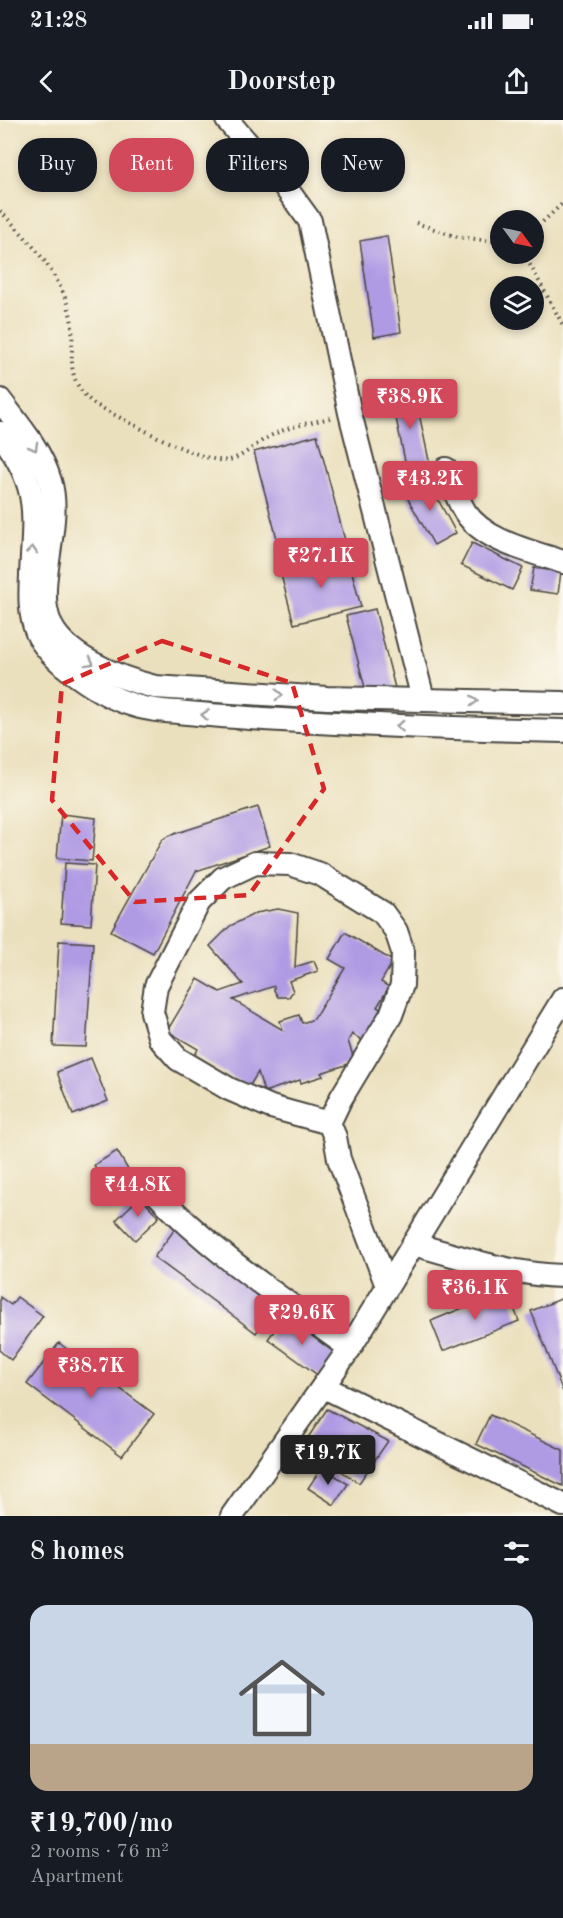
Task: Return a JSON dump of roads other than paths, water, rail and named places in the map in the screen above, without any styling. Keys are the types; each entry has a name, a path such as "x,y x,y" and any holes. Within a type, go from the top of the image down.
{"street":[{"path":"227,120 283,184 310,222 350,413 423,699"},
{"path":"0,400 29,439 50,482 53,501 52,524 45,595 51,641"},
{"path":"0,434 7,457 25,471 33,500 30,599 32,620 51,641 64,665 105,692 132,705 207,715 340,724 563,731"},
{"path":"446,469 465,511 479,527 518,547 563,562"},
{"path":"51,641 132,682 154,687 327,698 563,703"},
{"path":"329,1123 271,1107 230,1089 178,1059 160,1039 152,1012 156,986 199,902 223,878 255,863 290,864 320,874 383,913 396,931 403,952 402,985 391,1015 340,1098 329,1123 335,1137 339,1159 387,1286"},
{"path":"232,1516 350,1348 563,999"},
{"path":"154,1191 195,1231 350,1348"},
{"path":"412,1244 534,1274 563,1276"},
{"path":"324,1387 563,1505"}]}
